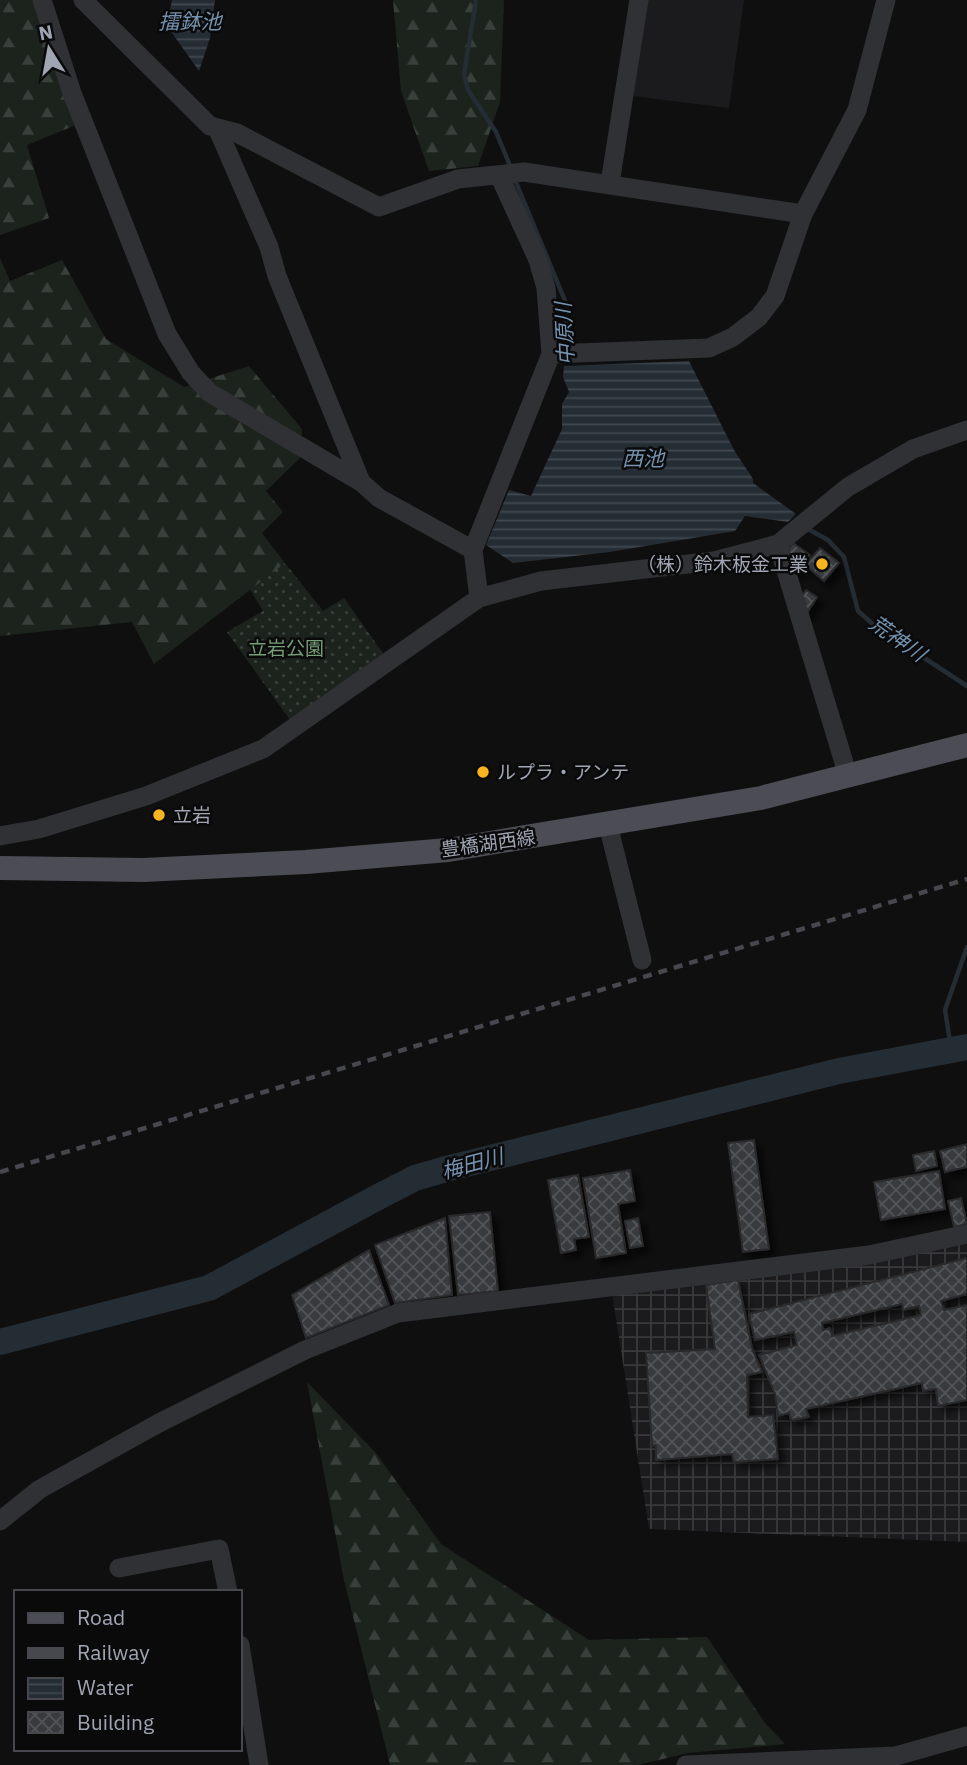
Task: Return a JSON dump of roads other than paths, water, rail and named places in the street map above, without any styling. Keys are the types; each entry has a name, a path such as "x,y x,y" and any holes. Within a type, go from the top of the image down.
{"main road":[{"name":"豊橋湖西線","path":"0,868 144,870 306,862 448,850 761,798 967,745"}],"street":[{"path":"42,0 72,93 167,334 191,373 210,393 361,482 379,499 473,550"},
{"path":"83,0 210,126 237,133 379,207 458,179 510,175 610,183 803,214"},
{"path":"610,183 639,0"},
{"path":"560,354 709,348 733,337 759,317 775,296 803,214 857,110 886,0"},
{"path":"218,130 269,247 277,276 361,482"},
{"path":"480,598 473,550 560,354 546,288 510,175"},
{"path":"0,836 39,829 146,796 263,749 480,598 541,582 713,561 792,531 848,486 914,449 967,430"},
{"path":"792,531 848,776"},
{"path":"608,825 642,960"},
{"path":"0,1521 40,1489 159,1423 305,1350 398,1313 869,1255 967,1234"},
{"path":"119,1568 219,1549 229,1590"},
{"path":"242,1658 259,1765"},
{"path":"686,1765 788,1763 896,1756 967,1736"}],"water":[{"name":"擂鉢池","path":"172,0 215,0 210,38 199,71 167,26"},
{"name":"西池","path":"689,361 753,483 796,514 788,522 745,516 735,531 610,552 513,563 486,545 509,490 531,496 562,429 562,404 569,392 563,377 564,366"}],"waterway":[{"name":"中原川","path":"476,0 464,74 468,90 496,132 511,168"},
{"name":"中原川","path":"515,180 566,303 566,350"},
{"name":"荒神川","path":"806,528 828,540 844,557 858,611 874,625 967,686"},
{"name":"荒神川","path":"951,1048 945,1010 967,947"},
{"name":"梅田川","path":"0,1342 209,1288 415,1178 839,1071 967,1047"}],"railway":[{"path":"0,1172 967,879"}],"place":[{"name":"（株）鈴木板金工業","path":"822,564"},
{"name":"ルプラ・アンテ","path":"483,772"},
{"name":"立岩","path":"159,815"}],"park label":[{"name":"立岩公園","path":"286,648"}]}
